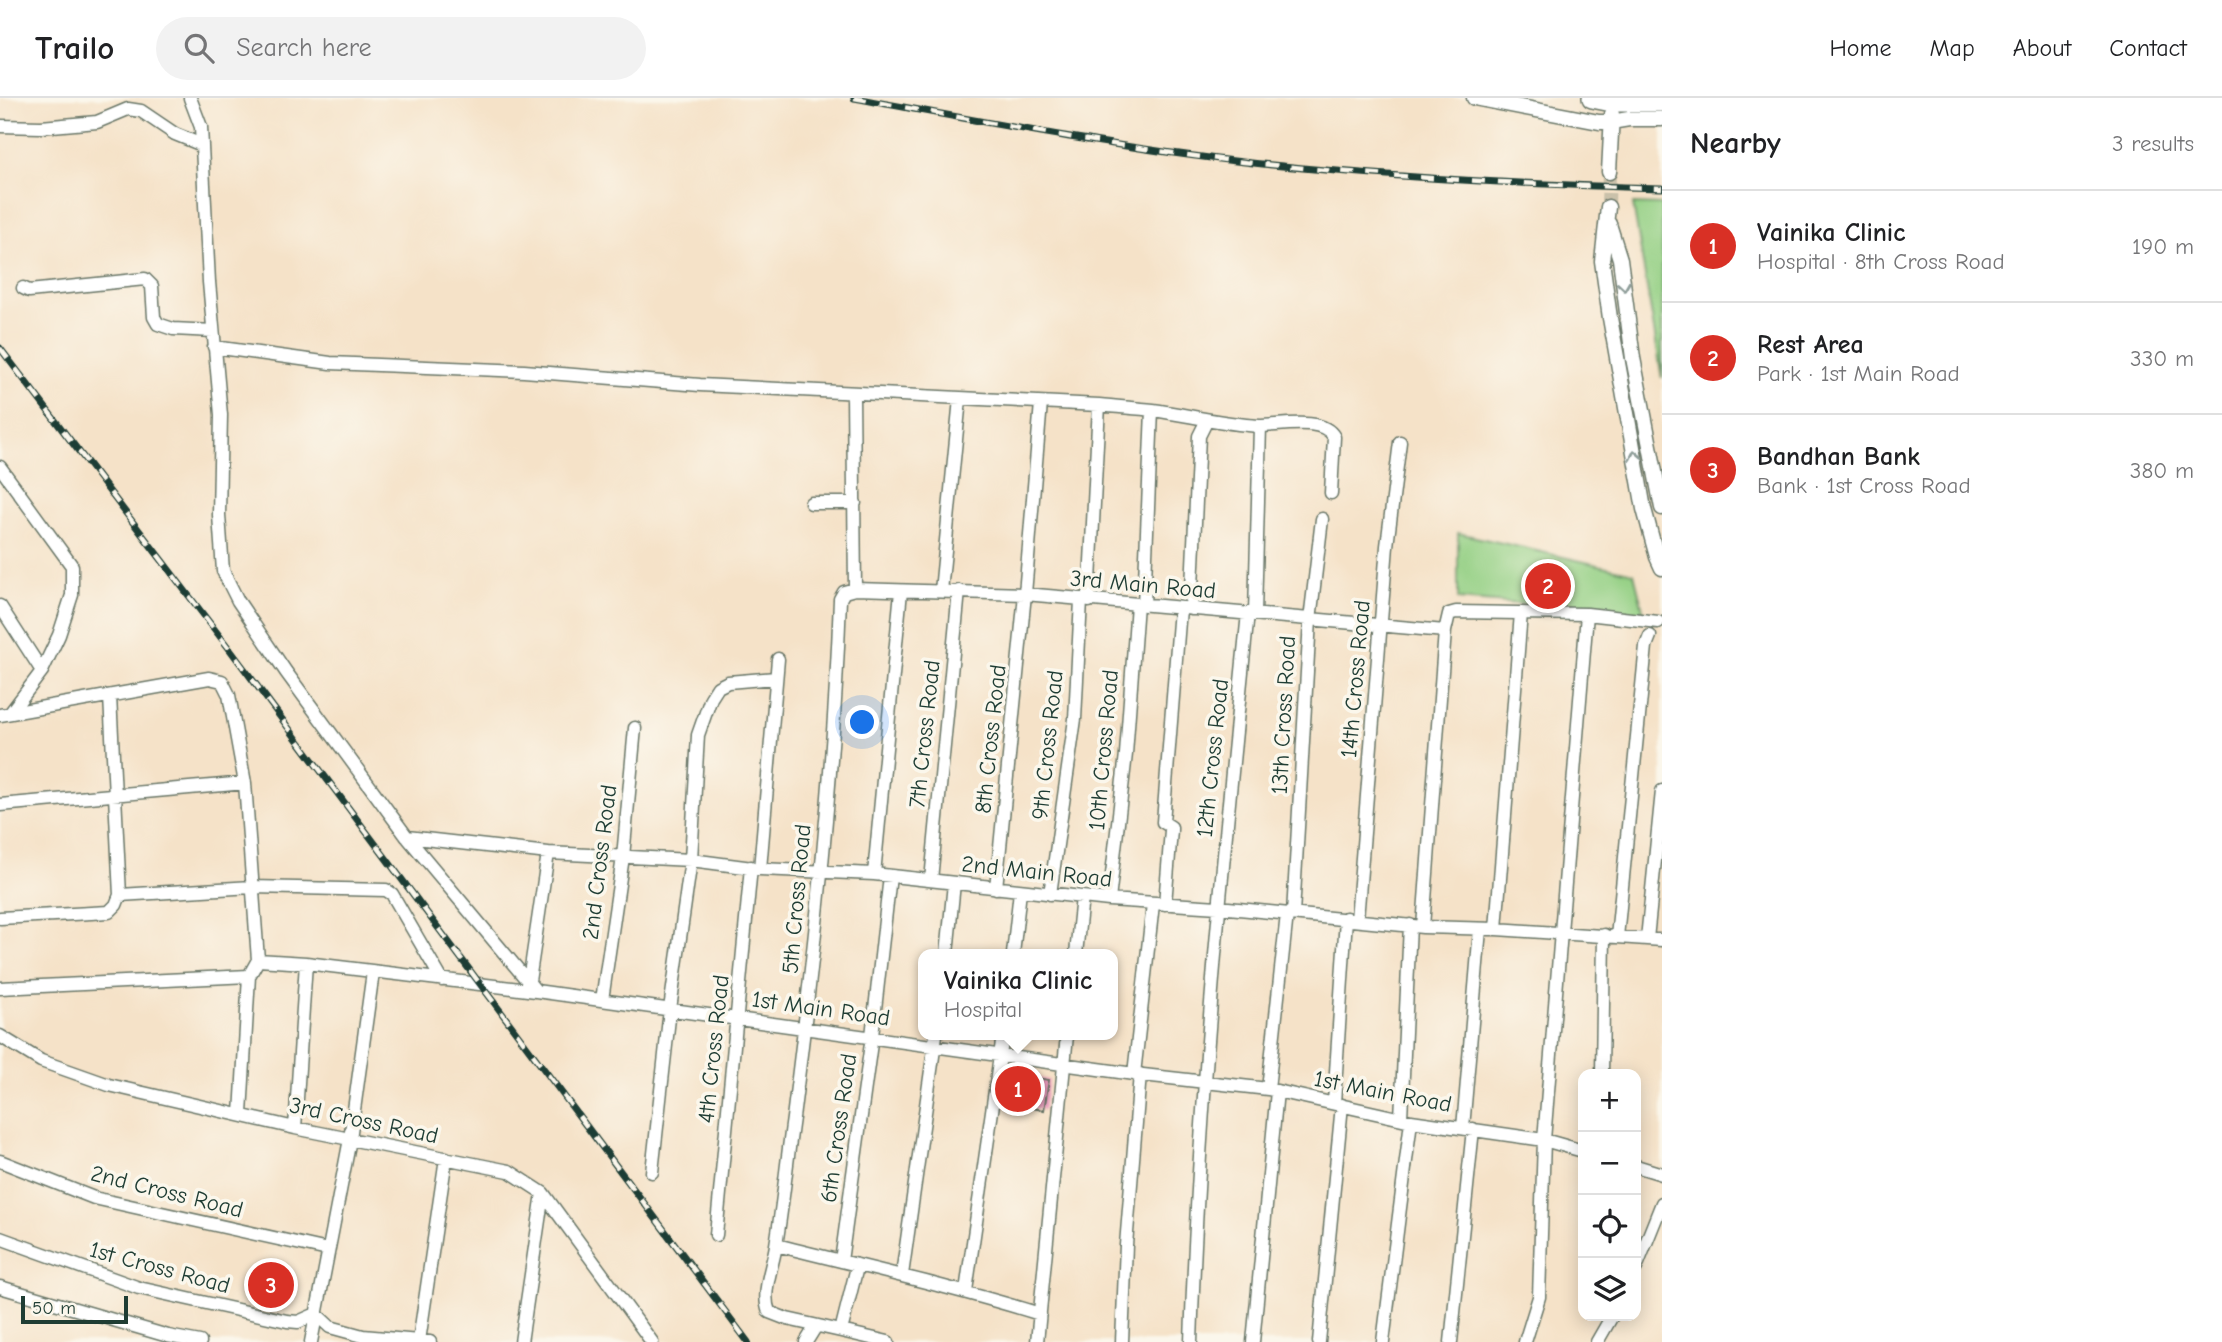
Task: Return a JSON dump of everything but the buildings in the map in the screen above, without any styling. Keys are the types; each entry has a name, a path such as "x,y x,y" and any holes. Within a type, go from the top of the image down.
{"highway":[{"path":"1602,100 1662,102"}],"street":[{"path":"190,98 201,127 214,347 221,415 219,515 222,571 238,601 286,672 407,837 532,986"},
{"path":"1474,98 1541,113 1611,122 1662,119"},
{"path":"1602,100 1611,122 1609,172"},
{"path":"0,126 41,127 97,122 128,109 141,111 175,134 202,145"},
{"path":"1662,509 1633,358 1620,259 1607,213 1601,261 1644,509 1662,568"},
{"path":"23,288 29,291 145,279 152,286 154,317 158,324 173,329 213,331"},
{"path":"214,347 330,363 524,371 700,385 1099,405 1259,426 1320,425 1330,429 1334,437 1331,493"},
{"path":"853,393 855,589"},
{"path":"941,591 960,399"},
{"name":"8th Cross Road","path":"996,888 1041,403"},
{"name":"9th Cross Road","path":"1050,894 1075,719 1093,518 1099,405"},
{"name":"10th Cross Road","path":"1109,900 1141,604 1152,410"},
{"path":"1122,1342 1137,1074 1171,830 1163,821 1167,762 1186,609 1199,436 1207,420"},
{"name":"12th Cross Road","path":"1191,1342 1195,1234 1218,907 1251,613 1257,526 1259,426"},
{"name":"14th Cross Road","path":"1319,1342 1352,919 1387,547 1401,442"},
{"path":"0,467 72,566 72,595 60,635 43,671 6,713"},
{"path":"811,503 855,503"},
{"name":"13th Cross Road","path":"1252,1342 1272,1090 1290,914 1310,620 1322,519"},
{"name":"3rd Main Road","path":"855,589 1025,594 1445,631"},
{"name":"5th Cross Road","path":"816,1326 775,1316 769,1312 765,1302 776,1245 805,1026 821,872 840,599 844,592 855,589"},
{"path":"874,874 901,591"},
{"name":"7th Cross Road","path":"931,880 959,591"},
{"path":"0,606 43,671"},
{"path":"1496,929 1521,613"},
{"path":"1383,1342 1406,1119 1417,926 1445,631 1449,614 1587,614 1660,620 1656,639 1646,646 1611,936 1602,1069"},
{"path":"1525,1342 1539,1297 1544,1140 1587,614"},
{"name":"4th Cross Road","path":"716,1235 737,1018 778,659"},
{"path":"6,713 209,678 222,681 229,695 245,783 258,960 249,976 240,1114"},
{"path":"652,1172 670,1009 691,860 698,735 710,698 718,687 728,682 776,678"},
{"path":"0,918 109,912 116,905 120,895 110,696"},
{"name":"2nd Cross Road","path":"602,1000 623,857 635,728"},
{"path":"0,805 245,783"},
{"path":"1647,939 1662,790"},
{"name":"2nd Main Road","path":"407,837 548,853 691,860 756,868 874,874 1109,900 1218,907 1417,926 1662,940"},
{"path":"532,986 548,853"},
{"name":"6th Cross Road","path":"841,1261 872,1036 890,876"},
{"path":"947,949 954,883"},
{"path":"120,895 251,887 386,890 392,894 442,980"},
{"path":"1014,949 1020,891"},
{"path":"1077,949 1082,897"},
{"path":"1451,1342 1480,929"},
{"name":"1st Main Road","path":"258,960 306,963 442,980 532,986 602,1000 872,1036 918,1039"},
{"path":"295,1128 306,963"},
{"path":"311,1342 350,1139 373,972"},
{"path":"0,988 249,976"},
{"name":"3rd Cross Road","path":"0,1036 41,1061 108,1085 295,1128 509,1171 543,1193 652,1342"},
{"path":"902,1275 935,1040"},
{"name":"1st Main Road","path":"935,1040 1000,1054 1272,1090 1406,1119 1544,1140 1578,1150"},
{"path":"966,1291 1002,1040"},
{"path":"1037,1342 1066,1040"},
{"path":"419,1341 446,1158"},
{"name":"2nd Cross Road","path":"0,1161 94,1198 328,1250"},
{"path":"1641,1168 1662,1174"},
{"path":"521,1342 543,1193"},
{"path":"1640,1258 1662,1203"},
{"name":"1st Cross Road","path":"0,1238 139,1288 286,1321 299,1322 315,1318"},
{"path":"776,1245 966,1291 1040,1314"},
{"path":"841,1331 858,1267"},
{"path":"0,1287 168,1336 200,1342"},
{"path":"315,1318 330,1327 352,1333 430,1342"},
{"path":"1597,1342 1609,1321"},
{"path":"806,1342 816,1326 888,1342"}],"green space":[{"path":"1633,204 1662,205 1662,378"},
{"path":"1458,533 1634,573 1644,614 1458,599"}],"tunnel":[{"path":"1608,207 1609,172"}],"railway":[{"path":"854,98 1062,136 1219,159 1418,177 1662,188"},
{"path":"0,348 228,647 748,1342"}],"place":[{"name":"Rest Area","path":"1548,586"},
{"name":"Vainika Clinic","path":"1018,1089"},
{"name":"Bandhan Bank","path":"271,1285"}]}
